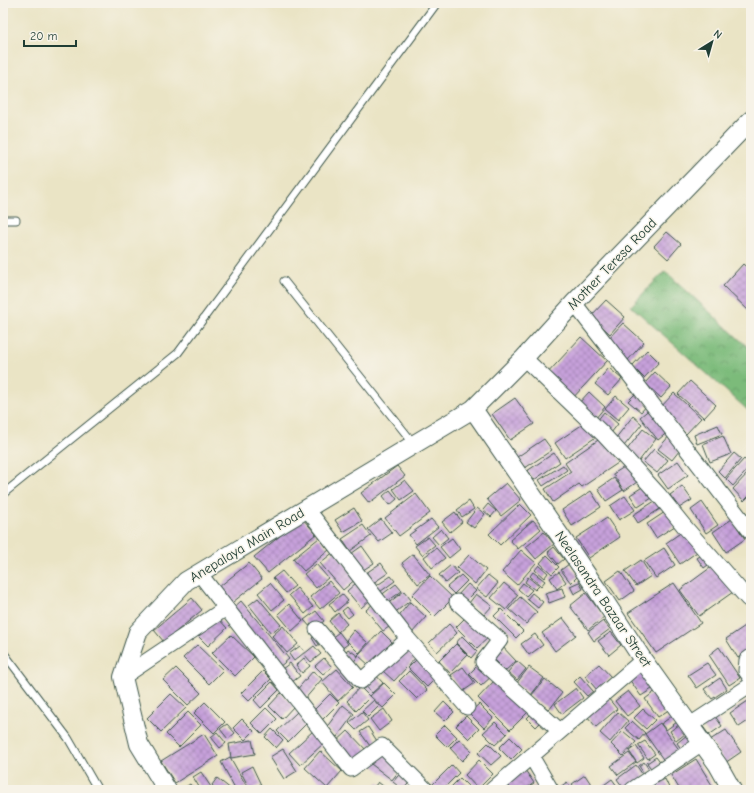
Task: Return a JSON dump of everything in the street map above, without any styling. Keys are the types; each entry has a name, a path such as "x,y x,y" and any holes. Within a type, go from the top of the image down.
{"street":[{"name":"Mother Teresa Road","path":"473,409 524,358 574,303 751,120"},
{"path":"574,303 751,532"},
{"path":"524,358 602,433 659,495 748,599"},
{"name":"Anepalaya Main Road","path":"123,677 138,632 186,581 473,409"},
{"name":"Neelasandra Bazaar Street","path":"473,409 596,588 643,660 718,765 732,790"},
{"path":"307,509 408,639 467,707"},
{"path":"199,573 351,769 382,746 426,790"},
{"path":"457,602 500,640 483,662 560,731"},
{"path":"167,790 139,744 123,677 226,608"},
{"path":"317,629 361,681 408,639"},
{"path":"751,657 747,660 746,671 751,678"},
{"path":"492,790 643,660"},
{"path":"690,725 751,685"},
{"path":"632,790 702,743"},
{"path":"532,756 551,790"}],"lane":[{"path":"3,494 178,353 437,3"},
{"path":"3,220 16,220"},
{"path":"284,281 414,444"},
{"path":"3,652 68,738 98,790"}],"green space":[{"path":"665,271 751,350 751,413 631,306"}],"building":[{"path":"667,232 681,244 668,259 654,246"},
{"path":"743,264 751,271 751,313 723,286"},
{"path":"606,300 625,317 610,334 591,316"},
{"path":"623,323 644,342 628,360 607,340"},
{"path":"581,337 607,361 571,400 545,376"},
{"path":"647,350 659,362 644,378 632,366"},
{"path":"609,368 622,379 608,395 595,384"},
{"path":"655,372 671,387 661,398 645,383"},
{"path":"690,381 716,405 704,418 678,394"},
{"path":"589,392 605,407 595,419 578,404"},
{"path":"636,393 648,404 641,412 628,401"},
{"path":"674,393 701,418 686,434 659,409"},
{"path":"616,396 629,407 618,420 605,409"},
{"path":"515,398 534,424 510,440 492,414"},
{"path":"651,408 669,431 658,440 640,417"},
{"path":"604,412 618,424 611,433 597,421"},
{"path":"633,416 642,424 624,446 615,439"},
{"path":"586,422 596,437 565,458 555,443"},
{"path":"718,425 722,434 697,444 694,435"},
{"path":"643,429 656,439 639,461 626,451"},
{"path":"670,435 683,446 672,460 658,449"},
{"path":"604,436 621,461 582,487 579,484 553,502 545,489 571,472 565,463"},
{"path":"723,436 731,454 710,462 703,444"},
{"path":"544,439 552,450 525,468 517,457"},
{"path":"654,449 668,460 657,473 643,462"},
{"path":"554,453 560,462 534,480 527,471"},
{"path":"734,453 741,459 725,478 718,471"},
{"path":"744,459 751,466 733,486 726,479"},
{"path":"678,461 688,475 668,489 658,475"},
{"path":"629,464 640,480 624,491 613,474"},
{"path":"563,465 567,470 543,486 539,480"},
{"path":"397,466 405,476 369,503 361,493"},
{"path":"748,473 751,476 751,494 744,501 733,489"},
{"path":"614,478 623,490 606,501 598,489"},
{"path":"405,480 414,491 401,500 393,489"},
{"path":"506,483 521,500 501,516 487,499"},
{"path":"647,484 655,496 638,507 630,495"},
{"path":"682,486 692,500 679,508 670,495"},
{"path":"390,490 397,499 390,505 383,496"},
{"path":"591,491 601,507 572,526 562,510"},
{"path":"416,494 430,513 399,536 385,518"},
{"path":"625,496 635,510 619,520 610,506"},
{"path":"658,499 663,507 638,523 633,515"},
{"path":"469,501 474,509 462,517 457,510"},
{"path":"702,502 718,525 706,533 691,510"},
{"path":"488,504 496,511 491,517 483,510"},
{"path":"520,504 531,515 500,545 489,534"},
{"path":"354,508 362,521 343,532 335,520"},
{"path":"477,508 485,514 474,528 466,522"},
{"path":"668,510 678,524 656,538 647,524"},
{"path":"455,512 462,522 450,532 442,522"},
{"path":"302,518 316,534 268,573 254,557"},
{"path":"607,518 620,537 589,558 576,538"},
{"path":"381,519 392,533 379,542 368,529"},
{"path":"431,519 438,527 416,544 409,535"},
{"path":"732,519 745,539 726,552 713,532"},
{"path":"533,520 541,529 518,549 510,540"},
{"path":"363,525 371,536 350,551 342,539"},
{"path":"441,529 448,538 439,545 432,537"},
{"path":"686,529 700,550 680,564 666,543"},
{"path":"544,532 554,544 536,559 526,547"},
{"path":"428,537 435,545 422,555 415,546"},
{"path":"319,538 329,550 304,571 293,559"},
{"path":"452,538 460,549 449,558 440,547"},
{"path":"362,546 374,563 360,572 348,556"},
{"path":"554,547 564,559 558,564 548,552"},
{"path":"436,548 445,558 432,568 424,557"},
{"path":"664,548 675,565 656,578 644,561"},
{"path":"521,550 536,563 517,585 502,572"},
{"path":"335,551 357,578 343,590 320,563"},
{"path":"706,552 712,562 704,568 697,558"},
{"path":"413,554 430,575 418,584 402,563"},
{"path":"469,555 486,570 475,584 457,568"},
{"path":"547,555 559,567 552,574 540,563"},
{"path":"641,560 651,576 636,586 625,571"},
{"path":"249,563 262,579 228,606 215,590"},
{"path":"381,563 388,573 370,585 363,575"},
{"path":"316,564 328,578 316,588 304,574"},
{"path":"569,564 578,576 571,583 561,570"},
{"path":"451,565 458,573 446,583 439,575"},
{"path":"539,565 548,573 544,578 535,570"},
{"path":"714,565 733,592 699,616 680,590"},
{"path":"282,571 295,586 286,593 273,578"},
{"path":"620,571 634,591 620,601 606,581"},
{"path":"533,572 545,581 541,586 530,576"},
{"path":"559,572 566,582 557,589 550,578"},
{"path":"461,575 467,581 454,594 447,587"},
{"path":"488,575 498,583 487,597 476,589"},
{"path":"391,576 395,581 377,594 373,588"},
{"path":"430,576 453,598 434,617 412,595"},
{"path":"528,577 539,586 535,590 525,582"},
{"path":"329,581 339,593 320,609 310,597"},
{"path":"579,582 583,589 574,594 570,586"},
{"path":"270,583 284,600 272,610 258,593"},
{"path":"356,583 370,600 361,608 347,591"},
{"path":"504,583 518,595 506,610 491,598"},
{"path":"523,583 532,590 526,596 518,589"},
{"path":"674,583 701,623 656,653 628,613"},
{"path":"396,584 402,591 385,603 380,596"},
{"path":"468,584 476,591 464,603 457,596"},
{"path":"297,588 313,607 305,614 289,595"},
{"path":"562,588 565,597 549,603 545,593"},
{"path":"404,591 411,600 393,614 386,605"},
{"path":"532,593 543,602 538,608 527,599"},
{"path":"586,593 604,617 588,630 570,606"},
{"path":"342,594 348,601 335,612 329,604"},
{"path":"476,594 492,606 484,615 469,603"},
{"path":"520,597 537,612 526,624 509,609"},
{"path":"192,598 202,610 164,642 154,630"},
{"path":"258,598 281,625 271,633 249,605"},
{"path":"241,601 289,659 279,667 231,610"},
{"path":"410,602 426,617 412,633 396,619"},
{"path":"374,603 392,625 383,631 366,610"},
{"path":"289,604 303,621 292,631 278,614"},
{"path":"347,607 353,614 348,618 342,611"},
{"path":"501,609 523,631 516,638 494,616"},
{"path":"316,611 324,621 313,630 304,620"},
{"path":"338,613 347,624 338,632 329,621"},
{"path":"468,615 490,636 477,648 456,627"},
{"path":"216,616 227,628 208,646 197,635"},
{"path":"563,618 576,635 555,651 542,633"},
{"path":"603,621 610,629 594,641 588,632"},
{"path":"751,622 751,649 738,658 726,639"},
{"path":"449,624 457,633 437,652 429,643"},
{"path":"283,626 298,644 287,653 272,636"},
{"path":"354,630 368,643 359,653 346,640"},
{"path":"381,631 392,642 370,666 358,655"},
{"path":"339,632 348,644 338,651 329,640"},
{"path":"611,632 621,645 609,655 598,641"},
{"path":"535,634 543,645 529,655 521,644"},
{"path":"231,635 254,657 235,676 212,653"},
{"path":"316,635 321,643 317,646 312,638"},
{"path":"462,636 477,651 471,658 456,643"},
{"path":"407,644 419,654 394,681 383,671"},
{"path":"456,644 467,655 450,673 439,661"},
{"path":"197,645 223,670 209,684 183,658"},
{"path":"501,645 516,661 505,671 490,656"},
{"path":"300,646 305,652 294,661 289,654"},
{"path":"314,646 321,654 311,662 304,654"},
{"path":"719,647 740,678 729,685 709,655"},
{"path":"348,649 358,656 353,663 343,655"},
{"path":"304,658 310,666 302,673 296,665"},
{"path":"324,658 332,667 323,674 315,666"},
{"path":"418,658 437,677 427,687 408,668"},
{"path":"517,661 526,669 517,680 508,672"},
{"path":"481,662 493,675 481,686 469,674"},
{"path":"290,663 300,676 288,685 278,672"},
{"path":"707,663 716,675 697,688 688,675"},
{"path":"599,664 611,677 597,690 585,676"},
{"path":"463,667 475,683 462,692 451,675"},
{"path":"529,667 544,678 531,695 516,684"},
{"path":"176,668 201,693 188,705 163,680"},
{"path":"337,669 353,687 338,701 322,682"},
{"path":"643,670 655,687 641,696 629,679"},
{"path":"263,671 271,679 249,701 241,693"},
{"path":"313,671 322,679 304,700 295,692"},
{"path":"409,671 427,690 417,699 399,681"},
{"path":"373,672 383,683 372,693 362,682"},
{"path":"580,676 593,691 587,696 574,682"},
{"path":"720,678 727,689 712,699 704,689"},
{"path":"545,679 562,693 549,710 531,696"},
{"path":"495,680 528,712 510,730 478,698"},
{"path":"272,682 279,690 261,708 254,700"},
{"path":"384,683 396,695 383,708 370,696"},
{"path":"360,687 370,697 356,711 347,701"},
{"path":"576,688 583,698 562,714 555,704"},
{"path":"657,690 670,709 658,717 645,699"},
{"path":"628,691 640,706 627,716 615,701"},
{"path":"281,693 294,706 282,719 269,706"},
{"path":"171,694 186,708 161,732 147,718"},
{"path":"330,694 339,703 321,721 312,712"},
{"path":"608,698 617,709 596,727 587,716"},
{"path":"751,699 751,719 739,727 730,713"},
{"path":"374,700 379,706 368,717 362,711"},
{"path":"205,702 225,722 214,733 194,713"},
{"path":"444,702 454,712 445,721 435,712"},
{"path":"479,704 493,718 484,728 469,713"},
{"path":"343,705 354,714 337,737 326,728"},
{"path":"266,708 277,719 262,734 251,723"},
{"path":"384,709 392,721 379,731 370,719"},
{"path":"643,709 655,720 646,729 634,718"},
{"path":"188,712 201,725 179,747 166,734"},
{"path":"297,712 307,723 288,742 277,731"},
{"path":"362,712 368,720 356,730 349,723"},
{"path":"533,712 542,721 536,727 527,718"},
{"path":"618,712 628,721 610,742 600,733"},
{"path":"712,712 722,726 709,735 699,721"},
{"path":"466,716 479,729 469,739 456,726"},
{"path":"672,716 677,722 666,730 661,724"},
{"path":"242,719 254,731 245,740 233,728"},
{"path":"632,721 645,733 639,740 625,728"},
{"path":"495,722 507,734 495,745 483,733"},
{"path":"660,723 680,751 665,762 645,734"},
{"path":"227,724 235,733 228,739 220,729"},
{"path":"445,725 457,737 447,747 435,735"},
{"path":"679,725 685,734 676,741 670,731"},
{"path":"368,727 377,741 370,746 360,732"},
{"path":"272,729 283,740 276,748 265,737"},
{"path":"726,730 741,752 725,763 710,740"},
{"path":"313,731 324,743 300,765 289,753"},
{"path":"348,731 368,752 354,765 334,744"},
{"path":"623,731 636,742 623,756 611,744"},
{"path":"217,732 226,743 220,748 211,737"},
{"path":"204,734 218,756 175,783 161,761"},
{"path":"687,735 695,745 684,753 677,743"},
{"path":"510,737 522,749 511,760 499,748"},
{"path":"459,739 472,751 462,761 450,748"},
{"path":"252,740 255,754 231,758 229,744"},
{"path":"645,741 655,754 648,759 638,745"},
{"path":"488,743 501,756 491,765 478,753"},
{"path":"636,746 644,758 637,763 629,751"},
{"path":"283,749 297,771 284,779 270,757"},
{"path":"381,750 402,767 392,780 371,764"},
{"path":"320,751 342,771 327,788 305,768"},
{"path":"629,753 636,762 618,775 611,766"},
{"path":"230,757 247,787 241,790 236,790 221,762"},
{"path":"656,757 662,765 653,771 647,763"},
{"path":"696,759 715,790 680,790 671,775"},
{"path":"479,760 493,774 478,789 465,775"},
{"path":"644,762 650,771 645,775 639,766"},
{"path":"452,765 459,773 442,790 437,790 432,785"},
{"path":"636,765 645,778 625,790 617,779"},
{"path":"252,766 261,785 250,790 241,772"},
{"path":"525,770 534,783 524,790 512,790 507,783"},
{"path":"402,771 412,779 403,790 393,782"},
{"path":"201,772 211,787 207,790 201,790 193,777"},
{"path":"585,775 595,790 577,790 572,784"},
{"path":"217,778 232,790 217,790 212,785"},
{"path":"460,778 472,790 448,790"},
{"path":"612,779 620,790 597,790"},
{"path":"665,779 670,790 648,790 647,788"},
{"path":"378,782 388,790 372,790"},
{"path":"567,782 574,790 556,790"},
{"path":"190,784 194,790 181,790"},
{"path":"535,786 538,790 529,790"}]}
